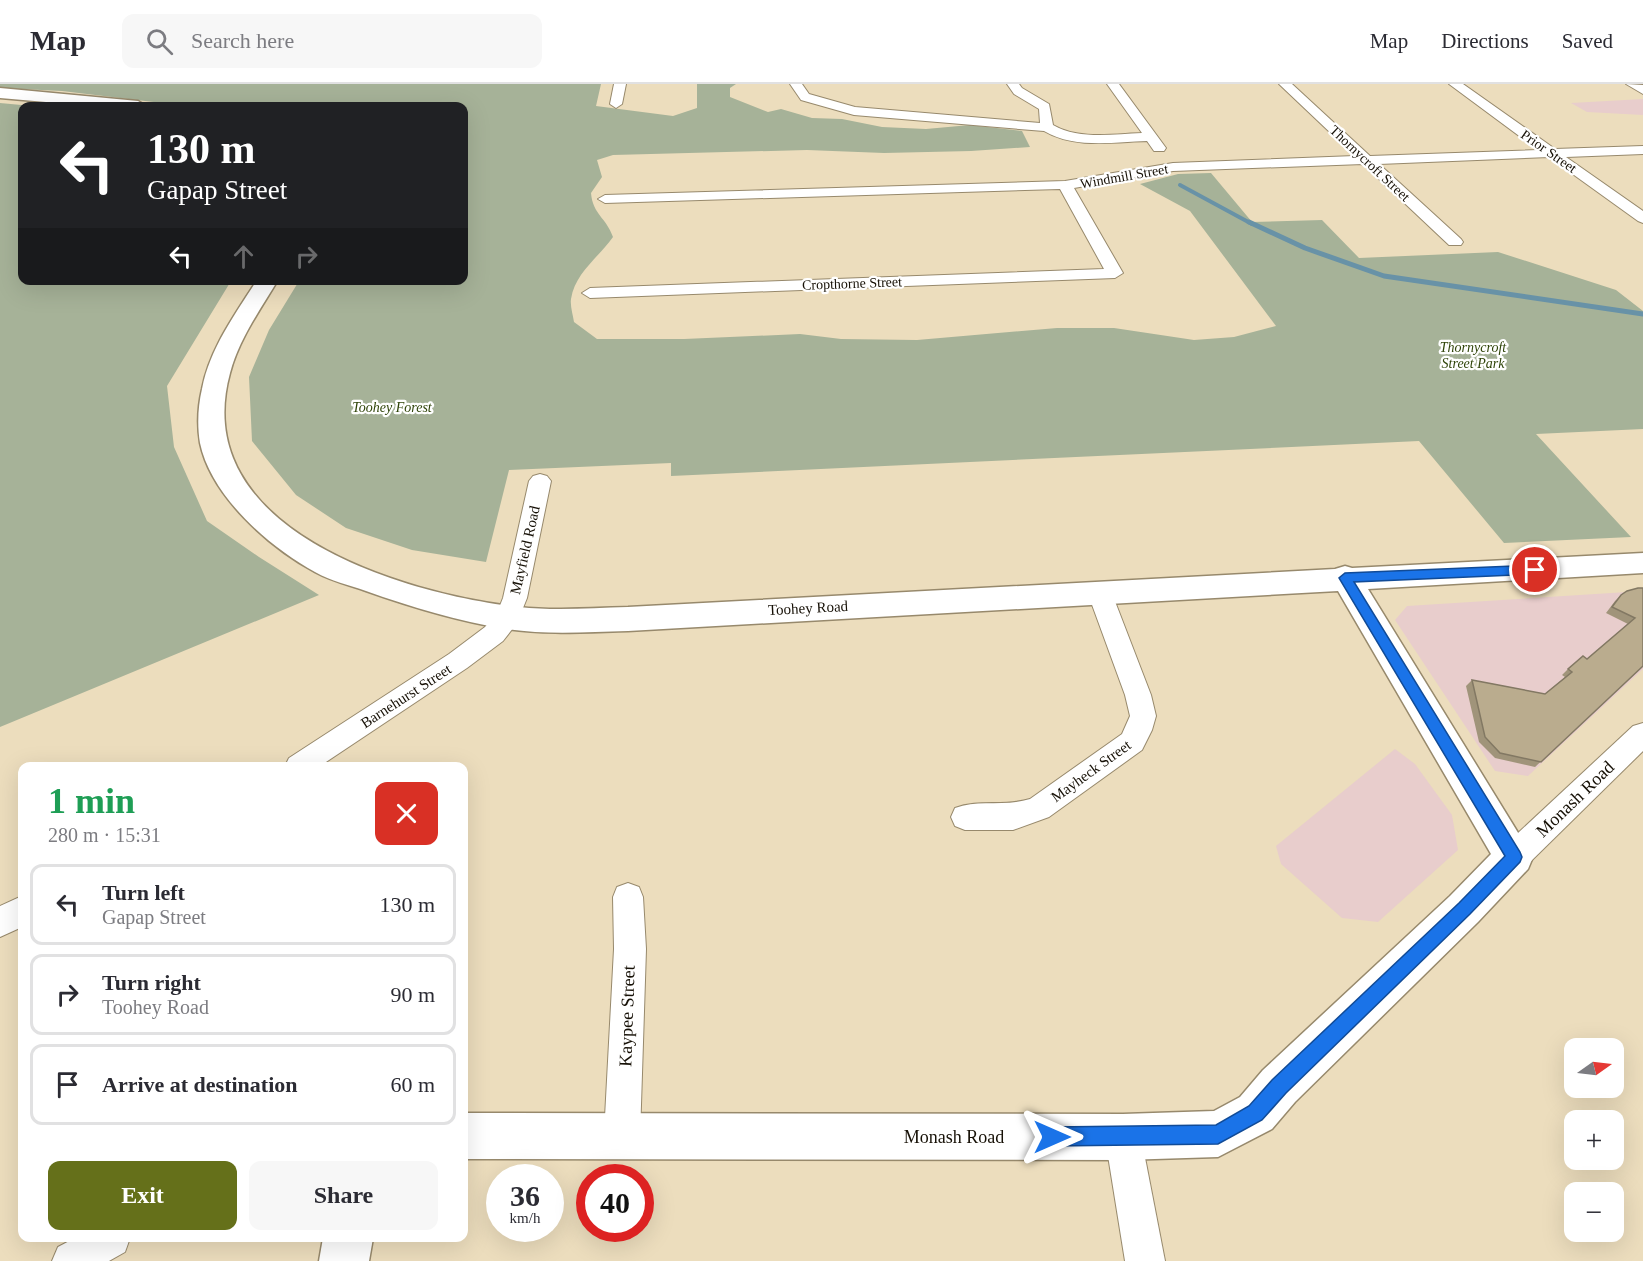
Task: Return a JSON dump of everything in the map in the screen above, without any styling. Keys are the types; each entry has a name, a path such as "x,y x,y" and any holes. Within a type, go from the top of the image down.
{"main road":[{"path":"0,93 96,102"},
{"name":"Toohey Road","path":"265,285 233,336 221,362 214,389 212,417 215,450 231,484 271,527 325,565 414,597 508,617 575,621 1643,563"},
{"path":"1345,578 1514,857"},
{"name":"Monash Road","path":"468,1136 1123,1137 1218,1134 1256,1113 1279,1086 1457,916 1514,857"},
{"path":"344,1261 347,1242"}],"street":[{"path":"616,104 620,84"},
{"path":"796,84 805,97 854,111 1047,127 1072,137 1151,137"},
{"path":"1013,84 1018,91 1045,107 1047,127"},
{"path":"1113,84 1173,167"},
{"name":"Thornycroft Street","path":"1285,84 1455,242"},
{"name":"Prior Street","path":"1455,84 1643,218"},
{"path":"1632,84 1643,90"},
{"name":"Windmill Street","path":"605,199 1065,185 1091,183 1155,168 1643,150"},
{"name":"Cropthorne Street","path":"590,293 1115,273 1065,185"},
{"name":"Mayfield Road","path":"508,617 515,598 540,481"},
{"name":"Mayheck Street","path":"965,817 1014,817 1039,808 1132,742 1143,716 1099,591"},
{"name":"Barnehurst Street","path":"305,762 458,662 494,634 508,617"},
{"name":"Monash Road","path":"1514,857 1643,734"},
{"name":"Kaypee Street","path":"621,1136 630,949 628,897"},
{"path":"0,922 18,913"},
{"path":"1123,1137 1145,1261"},
{"path":"72,1261 104,1242"}],"shaded area":[{"path":"1643,99 1643,115 1587,112 1571,103"},
{"path":"1643,591 1643,669 1528,776 1495,771 1395,620 1407,606"},
{"path":"1395,749 1415,764 1452,815 1458,850 1378,922 1342,918 1281,864 1276,846"}],"green space":[{"path":"0,84 601,84 596,106 673,116 697,108 697,84 736,84 730,88 730,97 768,112 781,109 812,118 842,119 882,127 926,129 970,125 1022,131 1030,147 884,153 807,150 613,155 597,160 602,177 591,193 592,200 613,237 577,281 573,290 571,308 574,322 597,339 684,339 800,334 841,339 917,340 1057,328 1114,328 1194,340 1234,337 1276,326 1190,211 1140,184 1178,174 1211,173 1252,222 1322,220 1359,258 1498,252 1616,290 1643,311 1643,429 1536,434 1631,537 1504,543 1419,441 671,476 671,463 509,470 486,562 412,550 346,528 296,495 252,441 249,377 269,330 297,285 468,285 468,102 154,102 62,91 0,88"},
{"path":"0,103 18,105 18,285 229,285 167,386 174,447 207,521 319,595 0,727"}],"building":[{"path":"1643,588 1643,666 1541,762 1500,753 1485,737 1472,680 1545,694 1572,672 1568,669 1583,656 1587,659 1635,618 1612,607 1621,595"}],"waterway":[{"path":"1180,185 1252,224"},
{"path":"1249,222 1305,248 1384,276 1643,314"}],"route":[{"path":"1052,1137 1218,1134 1256,1113 1279,1086 1464,909 1514,857 1345,578 1535,570"}],"park label":[{"name":"Thornycroft Street Park","path":"1473,356"},
{"name":"Toohey Forest","path":"392,407"}]}
